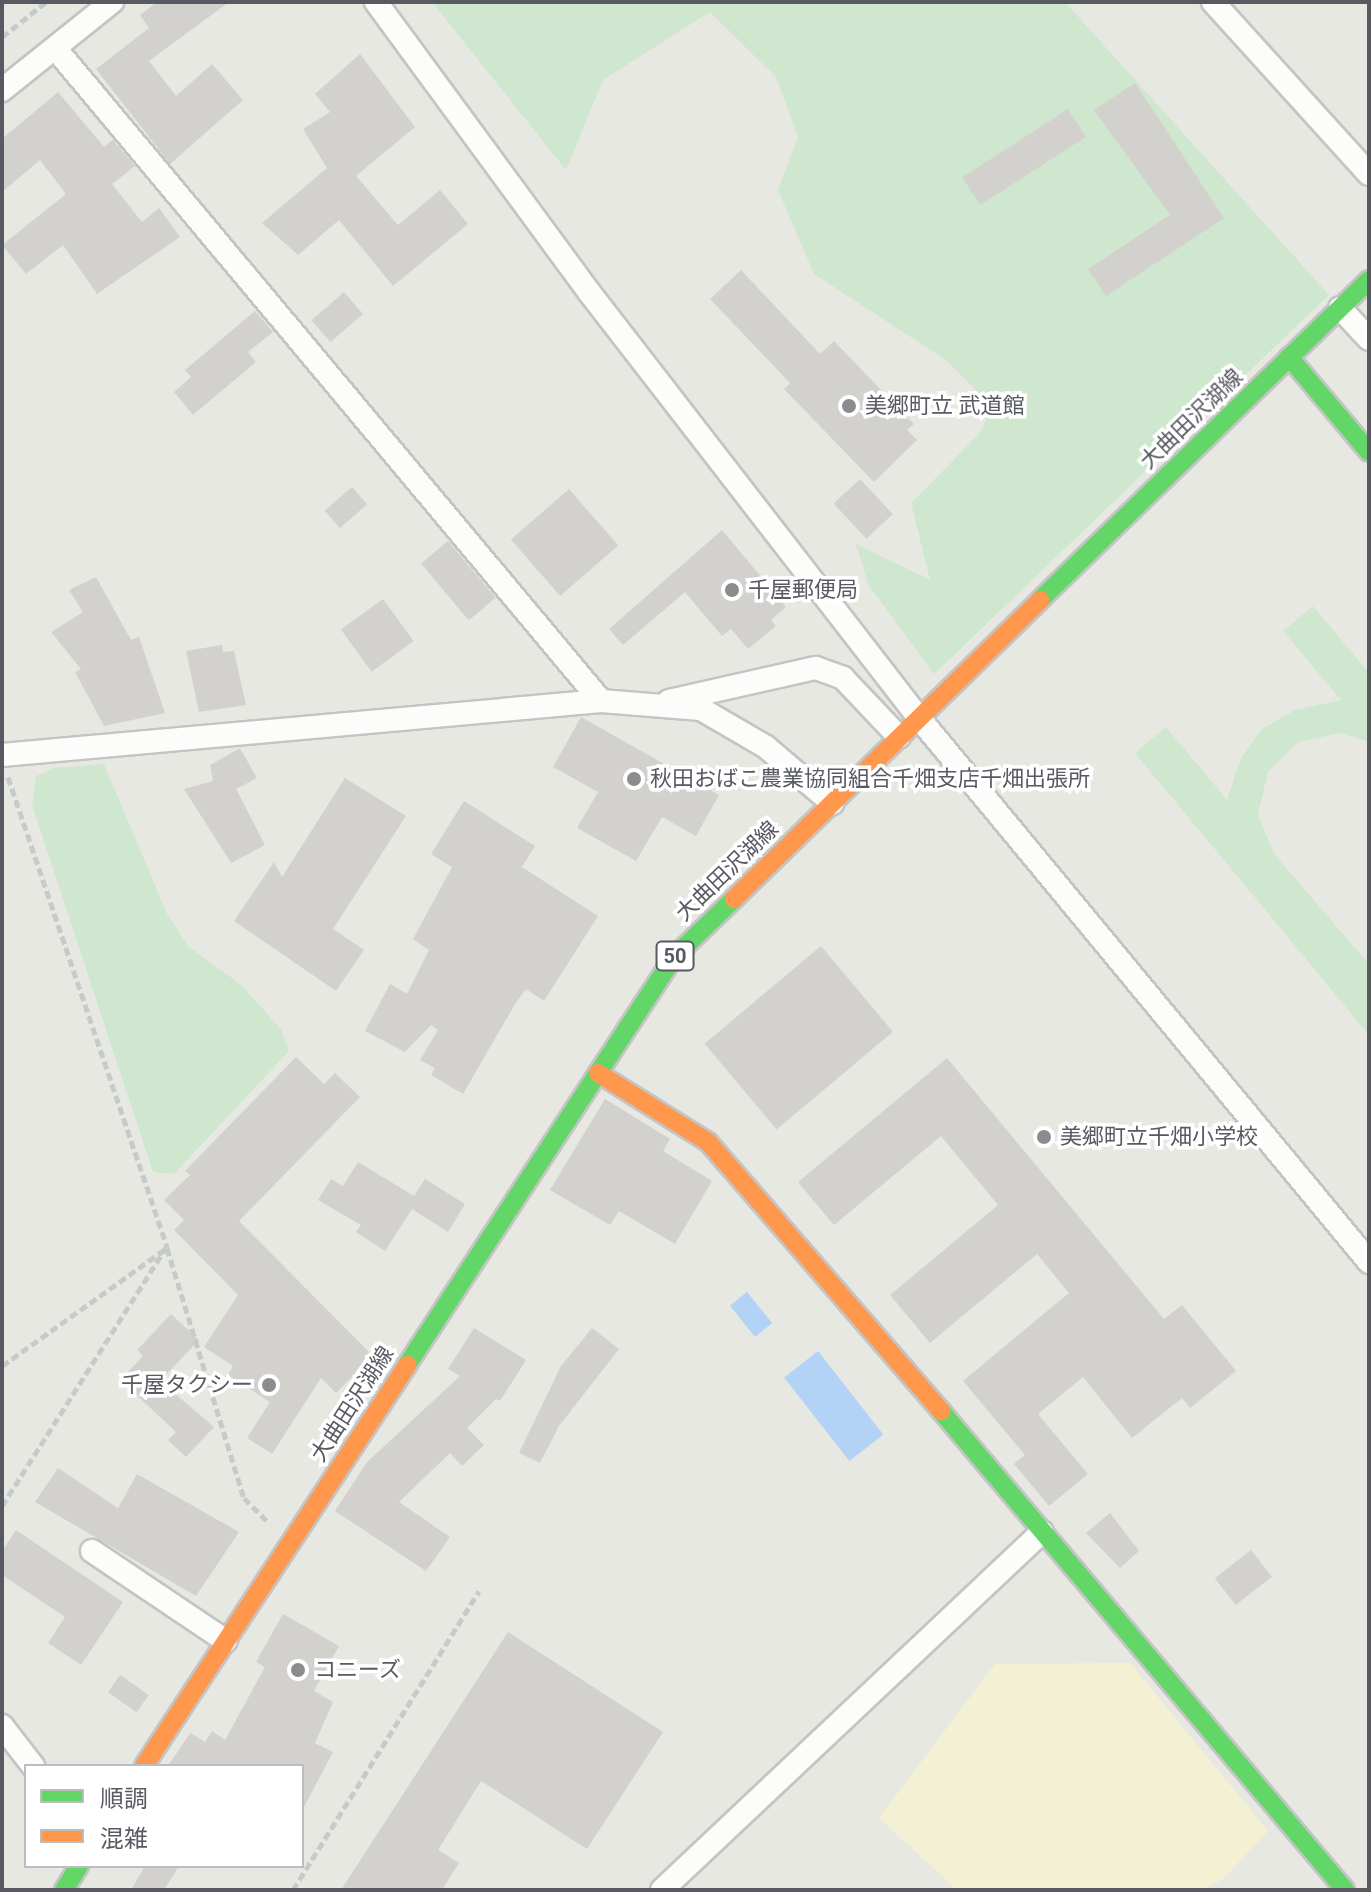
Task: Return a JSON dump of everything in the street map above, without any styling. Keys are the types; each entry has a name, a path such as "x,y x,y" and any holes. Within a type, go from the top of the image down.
{"main road":[{"name":"大曲田沢湖線","path":"145,1764 674,957 1369,280"},
{"path":"1289,357 1369,452"},
{"path":"598,1073 708,1142 745,1179 1345,1890"},
{"path":"64,1890 78,1868"}],"street":[{"path":"2,90 112,2"},
{"path":"376,2 589,292 919,718 1369,1262"},
{"path":"1213,2 1369,174"},
{"path":"55,48 601,701"},
{"path":"1340,308 1369,339"},
{"path":"652,705 816,668 843,678 899,737"},
{"path":"4,764 601,701 701,709 766,747 832,803"},
{"path":"662,1890 1042,1532"},
{"path":"92,1551 226,1641"},
{"path":"2,1726 31,1764"}],"path":[{"path":"2,37 46,2"},
{"path":"4,764 167,1248 244,1498 290,1544"},
{"path":"2,1366 167,1248"},
{"path":"2,1506 167,1248"},
{"path":"293,1890 479,1591"}],"green space":[{"path":"432,2 1065,2 1329,295 934,674 868,584 856,544 930,580 911,503 979,434 993,407 946,360 814,274 778,190 798,137 776,77 710,12 603,80 566,170"},
{"path":"1313,606 1369,673 1369,742 1340,733 1298,742 1268,772 1258,814 1274,854 1369,964 1369,1035 1135,753 1166,727 1227,800 1241,758 1262,729 1295,710 1341,700 1283,631"},
{"path":"104,764 167,914 189,947 240,984 281,1029 289,1051 174,1174 153,1172 32,805 36,776 55,768"}],"sand":[{"path":"1130,1663 1268,1831 1223,1879 1203,1890 957,1890 879,1818 995,1664"}],"water":[{"path":"747,1292 772,1323 755,1337 730,1306"},
{"path":"818,1351 883,1435 849,1461 784,1377"}],"building":[{"path":"157,2 229,2 149,61 176,96 212,64 243,100 170,164 96,69 149,28 140,15"},
{"path":"360,54 415,127 356,176 398,225 440,190 468,224 393,286 339,220 298,255 262,223 327,168 303,129 330,112 315,94"},
{"path":"1135,83 1224,218 1106,296 1088,269 1170,215 1094,110"},
{"path":"58,92 104,147 113,140 135,166 112,184 142,222 159,208 180,237 97,294 63,245 26,274 2,245 66,194 40,160 2,192 2,139"},
{"path":"1068,109 1086,137 980,205 962,178"},
{"name":"美郷町立 武道館","path":"741,270 820,354 834,341 914,424 907,430 917,440 874,482 784,389 790,383 710,299"},
{"path":"344,292 363,314 331,342 312,320"},
{"path":"255,311 273,332 248,352 256,362 193,415 174,392 191,377 185,370"},
{"path":"860,479 893,514 866,539 834,504"},
{"path":"352,487 367,504 340,528 325,511"},
{"path":"569,489 618,546 560,596 511,540"},
{"path":"722,530 786,607 771,620 776,626 748,649 731,629 722,636 685,592 623,645 609,629"},
{"path":"448,541 496,598 469,620 421,563"},
{"path":"96,577 131,640 139,637 165,713 104,726 75,672 81,669 51,632 83,612 69,590"},
{"path":"383,599 414,641 371,672 341,630"},
{"path":"222,645 223,652 234,651 246,705 199,712 186,651"},
{"name":"秋田おばこ農業協同組合千畑支店千畑出張所","path":"581,717 719,795 696,836 662,817 636,861 577,828 598,792 553,767"},
{"path":"240,748 257,778 236,789 265,845 231,863 184,789 213,781 210,765"},
{"path":"345,778 406,816 333,929 364,950 336,991 234,921 274,862 282,877"},
{"path":"464,801 535,846 522,867 598,916 544,1001 526,989 463,1094 431,1075 435,1068 420,1060 438,1030 431,1025 405,1052 365,1031 390,984 407,994 429,950 413,939 452,867 431,854"},
{"path":"821,946 893,1032 777,1130 705,1044"},
{"path":"296,1057 324,1084 335,1073 360,1097 239,1221 373,1356 336,1393 321,1378 272,1454 247,1438 270,1402 228,1375 233,1366 204,1347 238,1295 174,1230 184,1220 164,1200 190,1175 185,1171"},
{"name":"美郷町立千畑小学校","path":"947,1058 1164,1319 1182,1305 1236,1371 1190,1408 1182,1398 1132,1438 1083,1377 1038,1414 1088,1474 1049,1506 1014,1464 1025,1455 963,1381 1069,1293 1037,1254 930,1343 890,1295 998,1205 941,1136 834,1225 798,1182"},
{"path":"605,1099 670,1139 663,1151 712,1181 675,1244 619,1211 610,1225 550,1190"},
{"path":"358,1162 414,1196 425,1179 465,1204 448,1232 412,1209 385,1251 356,1232 361,1225 318,1200 331,1179 343,1186"},
{"path":"171,1314 199,1340 160,1381 214,1427 186,1457 168,1440 176,1432 129,1388 133,1384 124,1376 143,1356 137,1350"},
{"path":"474,1328 526,1360 500,1401 496,1399 467,1428 484,1445 462,1466 450,1453 399,1502 450,1537 426,1571 335,1511 367,1462 460,1376 448,1369"},
{"path":"592,1328 619,1349 559,1426 540,1463 519,1453 561,1366"},
{"path":"58,1468 118,1508 137,1474 239,1532 196,1596 35,1502"},
{"path":"1110,1513 1139,1551 1120,1568 1086,1533"},
{"path":"16,1530 123,1602 81,1665 48,1643 65,1617 2,1575 2,1551"},
{"path":"1251,1550 1272,1577 1236,1605 1215,1578"},
{"path":"283,1614 339,1646 314,1691 333,1702 315,1743 333,1752 304,1807 304,1764 169,1764 190,1733 205,1742 212,1731 225,1740 265,1667 256,1662"},
{"path":"508,1632 663,1732 587,1849 481,1781 438,1850 459,1863 442,1890 341,1890"},
{"path":"120,1675 149,1695 137,1712 108,1692"},
{"path":"144,1868 178,1868 164,1890 131,1890"}],"traffic: fast":[{"path":"1040,600 1369,280"},
{"path":"1289,357 1369,452"},
{"path":"407,1365 674,957 734,899"},
{"path":"941,1411 1345,1890"},
{"path":"64,1890 78,1868"}],"traffic: slow":[{"path":"734,899 1040,600"},
{"path":"598,1073 708,1142 941,1411"},
{"path":"145,1764 407,1365"}],"place":[{"name":"美郷町立 武道館","path":"849,406"},
{"name":"千屋郵便局","path":"732,590"},
{"name":"秋田おばこ農業協同組合千畑支店千畑出張所","path":"634,779"},
{"name":"美郷町立千畑小学校","path":"1044,1137"},
{"name":"千屋タクシー","path":"269,1385"},
{"name":"コニーズ","path":"298,1670"}]}
